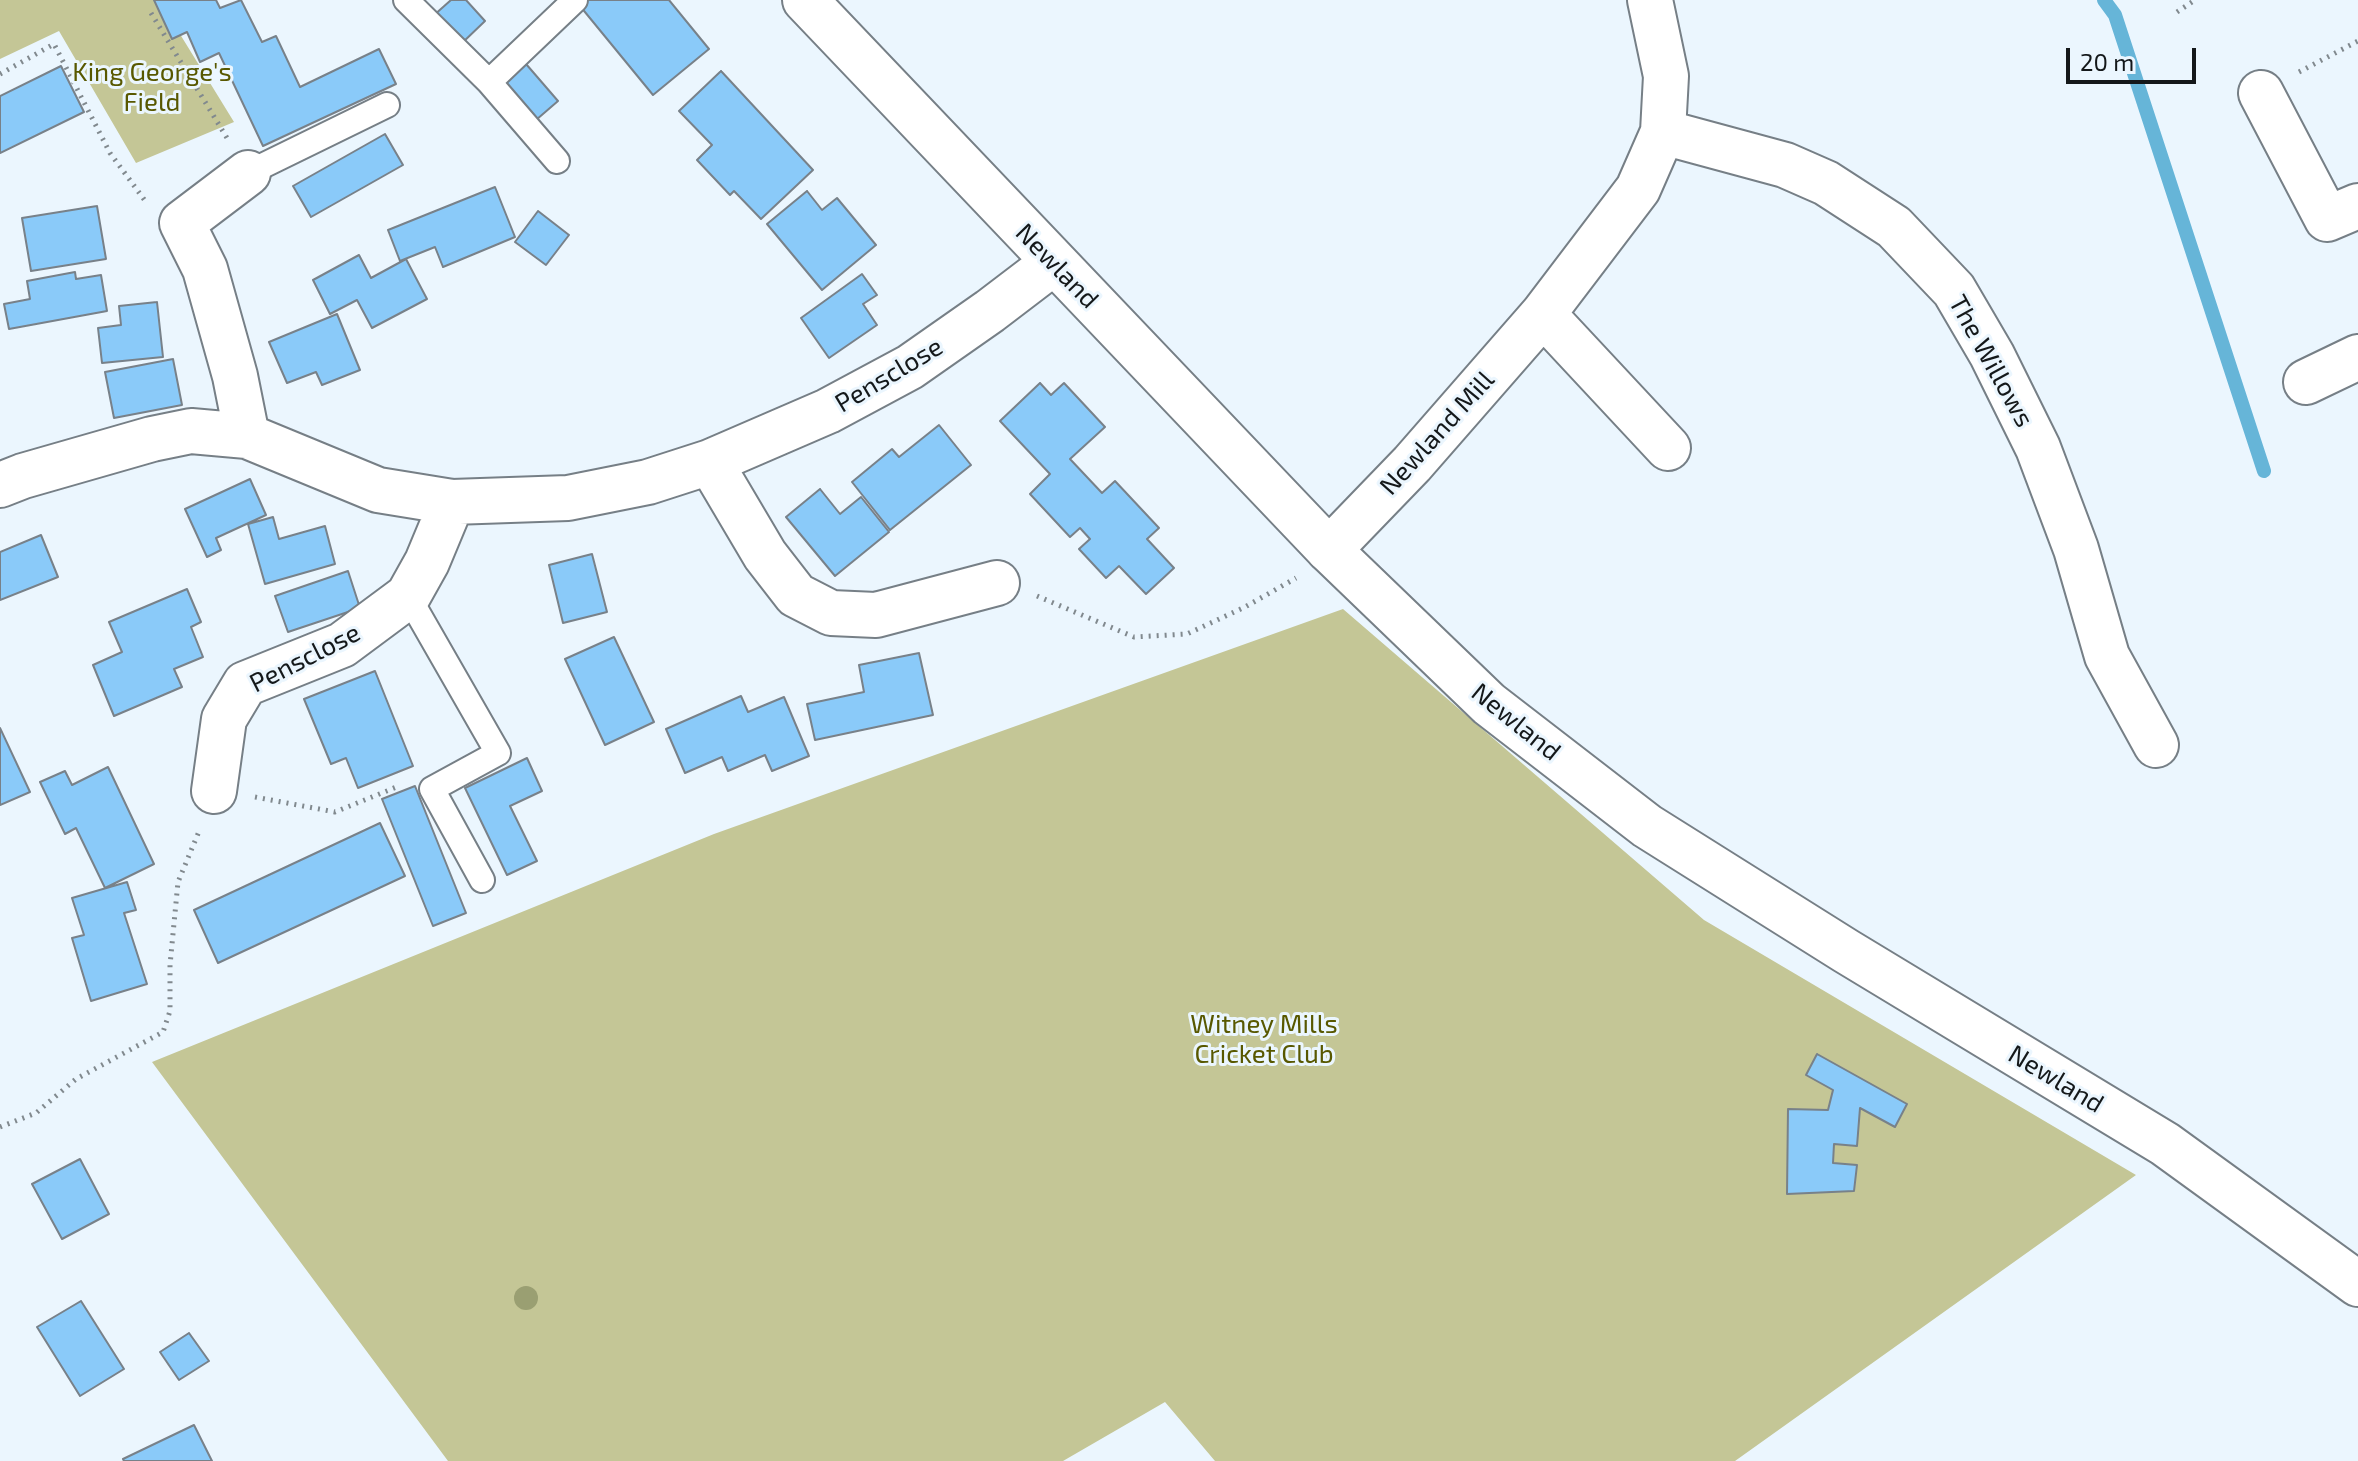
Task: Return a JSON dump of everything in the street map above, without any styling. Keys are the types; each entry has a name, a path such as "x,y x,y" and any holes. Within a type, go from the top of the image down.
{"street":[{"name":"Newland","path":"805,0 1329,550 1489,704 1647,826 1846,951 2165,1144 2352,1271"},
{"name":"Newland Mill","path":"1329,550 1412,464 1543,314 1638,189 1663,132 1666,76 1650,0"},
{"path":"2261,93 2327,219 2358,206"},
{"name":"The Willows","path":"1663,132 1785,165 1826,183 1894,227 1954,290 1992,355 2038,448 2076,549 2107,656 2156,745"},
{"path":"247,436 235,376 205,269 182,223 248,173"},
{"name":"Pensclose","path":"0,485 23,476 191,431 247,436 378,490 452,502 568,498 648,482 710,462 828,411 910,367 1053,263"},
{"path":"1543,314 1668,448"},
{"path":"2306,382 2358,357"},
{"path":"710,462 765,555 796,595 831,613 876,615 997,583"},
{"name":"Pensclose","path":"214,791 224,719 245,684 342,645 408,596 427,562 452,502"}],"lane":[{"path":"406,0 489,82 557,161"},
{"path":"489,82 575,0"},
{"path":"248,173 387,105"},
{"path":"408,596 498,753 432,789 482,880"}],"path":[{"path":"2177,12 2195,0"},
{"path":"151,13 248,173"},
{"path":"2261,93 2358,41"},
{"path":"0,74 54,44 110,153 145,201 182,223"},
{"path":"997,583 1046,599 1134,637 1187,634 1245,607 1298,577 1329,550"},
{"path":"0,1127 36,1113 76,1079 163,1032 170,1011 170,965 178,882 214,791 335,812 419,778 432,789"}],"green space":[{"name":"King George's Field","path":"0,0 159,0 234,122 136,163 59,31 0,59"},
{"name":"Witney Mills Cricket Club","path":"1343,609 1704,920 2136,1175 1735,1461 1215,1461 1165,1402 1063,1461 448,1461 152,1062 714,834"}],"building":[{"path":"154,0 216,0 220,8 241,0 262,42 276,36 300,87 379,49 396,84 263,146 219,53 200,62 187,32 172,39"},
{"path":"451,0 466,0 485,21 460,45 433,16"},
{"path":"587,0 669,0 709,49 653,95 580,6"},
{"path":"520,57 558,101 536,120 498,77"},
{"path":"61,66 84,112 0,153 0,96"},
{"path":"721,71 813,170 761,219 734,191 730,195 697,160 712,145 679,111"},
{"path":"385,134 403,165 311,217 293,186"},
{"path":"495,187 515,237 443,267 435,247 400,261 388,230"},
{"path":"807,191 822,210 837,198 876,245 822,290 767,224"},
{"path":"97,206 106,259 31,271 22,218"},
{"path":"538,211 569,235 546,265 515,242"},
{"path":"359,255 371,278 406,259 427,299 372,328 357,300 330,314 313,280"},
{"path":"75,272 76,279 101,275 107,311 9,329 4,304 30,299 27,281"},
{"path":"862,274 877,295 863,304 877,325 829,358 801,318"},
{"path":"157,302 163,357 102,363 98,328 121,325 119,306"},
{"path":"337,314 360,370 322,385 316,372 287,383 269,342"},
{"path":"173,359 182,405 114,418 105,372"},
{"path":"1040,383 1051,395 1064,383 1105,427 1070,459 1102,493 1115,481 1159,528 1147,539 1174,568 1146,594 1119,566 1106,578 1079,549 1090,539 1080,528 1070,537 1030,494 1050,474 1000,421"},
{"path":"939,425 971,465 890,530 852,482 892,449 899,457"},
{"path":"250,479 266,515 216,538 221,550 207,557 185,509"},
{"path":"820,489 840,514 861,497 889,532 835,576 786,517"},
{"path":"273,517 279,539 325,526 335,564 265,584 248,524"},
{"path":"41,535 58,577 0,600 0,552"},
{"path":"592,554 607,612 563,623 549,565"},
{"path":"348,571 360,608 288,632 275,596"},
{"path":"187,589 201,622 191,627 203,657 174,669 182,687 114,716 93,665 122,652 109,622"},
{"path":"614,637 654,722 605,745 565,659"},
{"path":"919,653 933,715 815,740 807,704 864,692 859,665"},
{"path":"375,671 413,766 358,788 346,758 331,764 304,699"},
{"path":"741,696 748,712 784,697 809,756 772,771 765,755 728,771 722,757 685,773 666,729"},
{"path":"0,728 30,792 0,805"},
{"path":"527,758 542,791 510,806 537,861 507,875 465,788"},
{"path":"108,767 154,864 105,888 76,828 65,834 40,782 65,771 72,785"},
{"path":"415,786 466,913 433,926 382,799"},
{"path":"380,823 405,876 218,963 194,910"},
{"path":"127,882 136,910 124,913 147,984 91,1001 72,938 84,935 72,898"},
{"path":"1817,1054 1907,1104 1895,1127 1860,1108 1857,1146 1834,1144 1833,1163 1857,1165 1854,1191 1787,1194 1788,1109 1828,1110 1833,1090 1806,1075"},
{"path":"80,1159 109,1214 62,1239 32,1184"},
{"path":"81,1301 124,1369 80,1396 37,1327"},
{"path":"189,1333 209,1361 179,1380 160,1352"},
{"path":"194,1425 212,1461 123,1459"}],"waterway":[{"path":"2104,0 2115,15 2264,471"}]}
